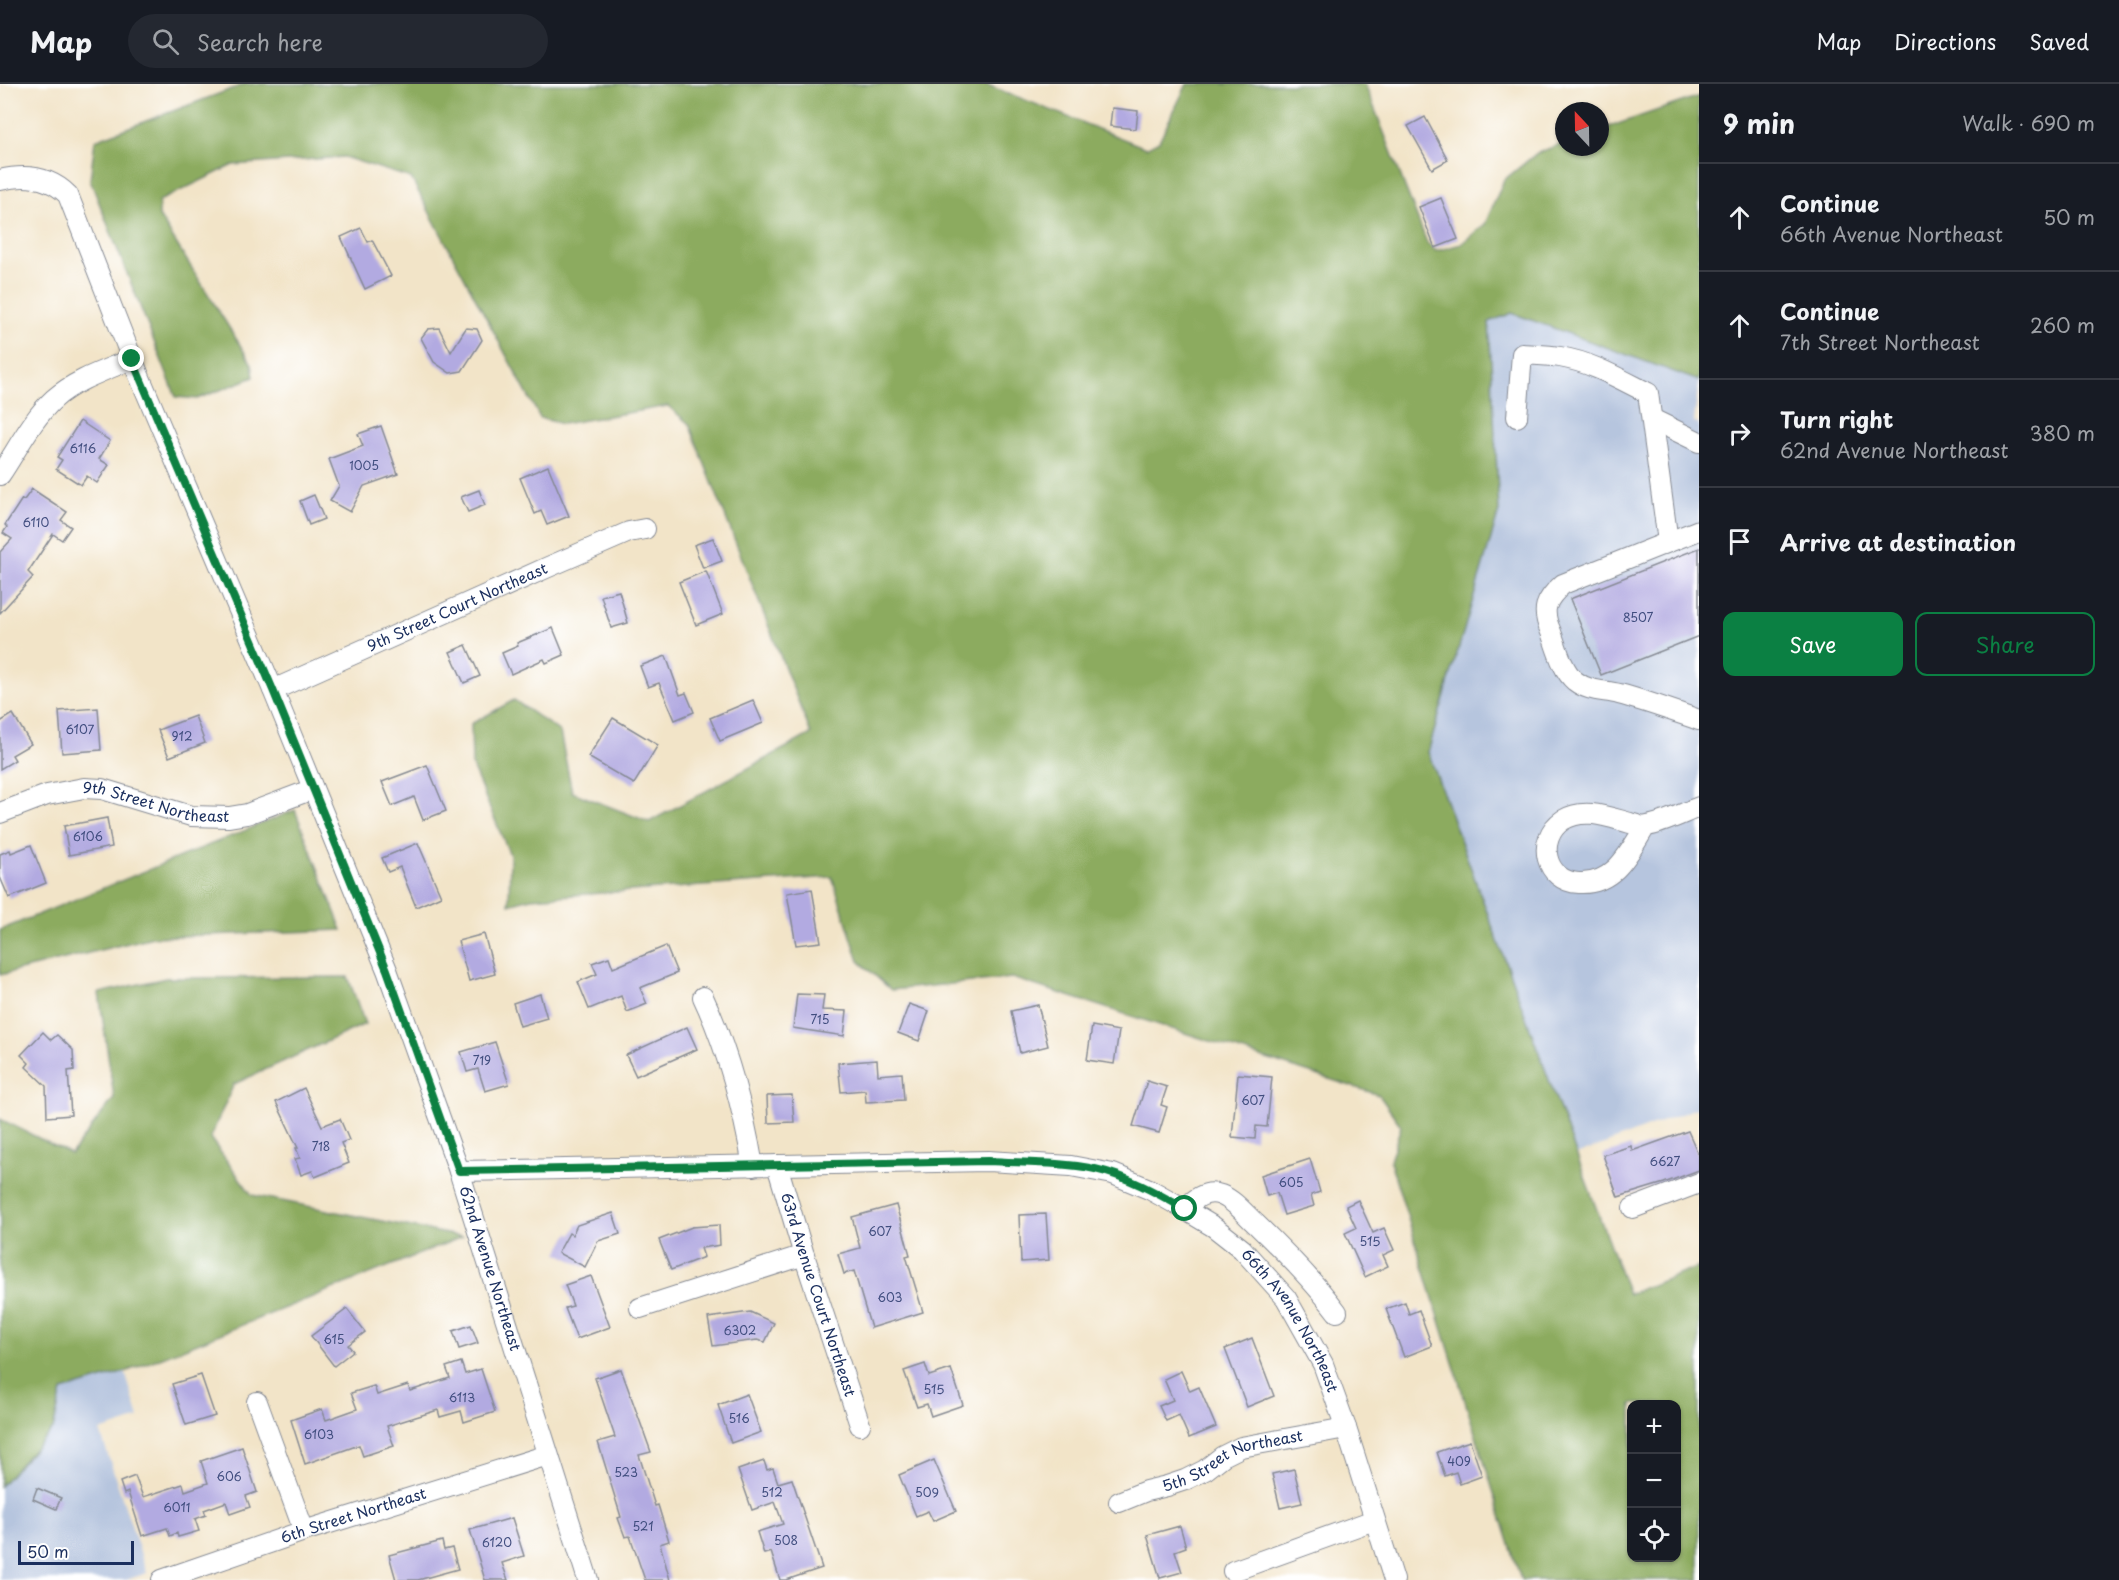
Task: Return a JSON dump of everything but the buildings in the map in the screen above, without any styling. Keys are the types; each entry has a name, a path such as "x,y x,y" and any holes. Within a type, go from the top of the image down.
{"street":[{"name":"62nd Avenue Northeast","path":"0,180 12,177 36,177 60,187 68,195 132,359 273,690 387,970 459,1171 588,1580"},
{"path":"1517,417 1521,354 1560,357 1578,362 1609,373 1648,393 1668,542"},
{"path":"0,475 43,410 54,398 86,379 132,359"},
{"path":"1652,419 1699,442"},
{"name":"9th Street Court Northeast","path":"273,690 629,532 645,529"},
{"path":"1699,530 1563,584 1552,594 1546,606 1545,619 1566,672 1576,682 1592,691 1618,694 1699,720"},
{"name":"9th Street Northeast","path":"0,813 47,795 84,788 102,789 191,816 229,817 247,814 313,789"},
{"path":"1645,827 1617,870 1601,880 1585,884 1571,883 1556,875 1551,868 1547,857 1548,842 1553,829 1564,819 1589,813 1645,827 1699,807"},
{"path":"703,997 720,1032 745,1123 753,1166"},
{"name":"66th Avenue Northeast","path":"459,1171 988,1161 1071,1166 1113,1174 1149,1189 1214,1227 1242,1250 1286,1298 1323,1364 1346,1428 1394,1580"},
{"name":"63rd Avenue Court Northeast","path":"777,1165 804,1256 860,1425"},
{"path":"1634,1208 1699,1183"},
{"path":"1185,1209 1194,1199 1210,1193 1220,1194 1235,1204 1284,1250 1337,1312"},
{"path":"640,1308 804,1256"},
{"path":"257,1402 304,1531"},
{"name":"5th Street Northeast","path":"1119,1502 1146,1491 1185,1480 1241,1447 1346,1428"},
{"name":"6th Street Northeast","path":"162,1580 304,1531 548,1455"},
{"path":"1233,1570 1374,1520"}],"shaded area":[{"path":"1512,313 1699,381 1694,422 1699,424 1699,1107 1576,1155 1428,752 1499,511 1489,322"},
{"path":"125,1372 139,1418 100,1431 147,1573 126,1580 0,1580 0,1486 53,1429 62,1391"}],"green space":[{"path":"245,84 985,84 1146,148 1159,141 1187,84 1365,84 1427,243 1436,251 1461,244 1485,224 1504,180 1537,153 1555,146 1555,156 1609,156 1609,127 1699,96 1699,381 1512,313 1489,322 1499,511 1428,752 1628,1294 1699,1267 1699,1580 1521,1580 1390,1161 1401,1126 1379,1095 1012,978 891,990 859,961 832,877 531,898 509,904 510,855 472,766 471,724 514,700 560,732 572,792 649,822 811,734 689,424 668,406 562,424 540,418 411,178 344,157 233,165 159,201 159,216 252,364 254,377 197,399 176,397 90,180 95,140"},
{"path":"295,810 342,930 153,937 0,975 0,930"},
{"path":"348,977 365,1024 234,1084 210,1138 252,1195 462,1237 125,1372 62,1391 53,1429 0,1486 0,1119 71,1154 114,1098 99,993 166,978"}],"route":[{"path":"132,359 273,690 387,970 459,1171 988,1161 1095,1169 1149,1189 1185,1209"}]}
